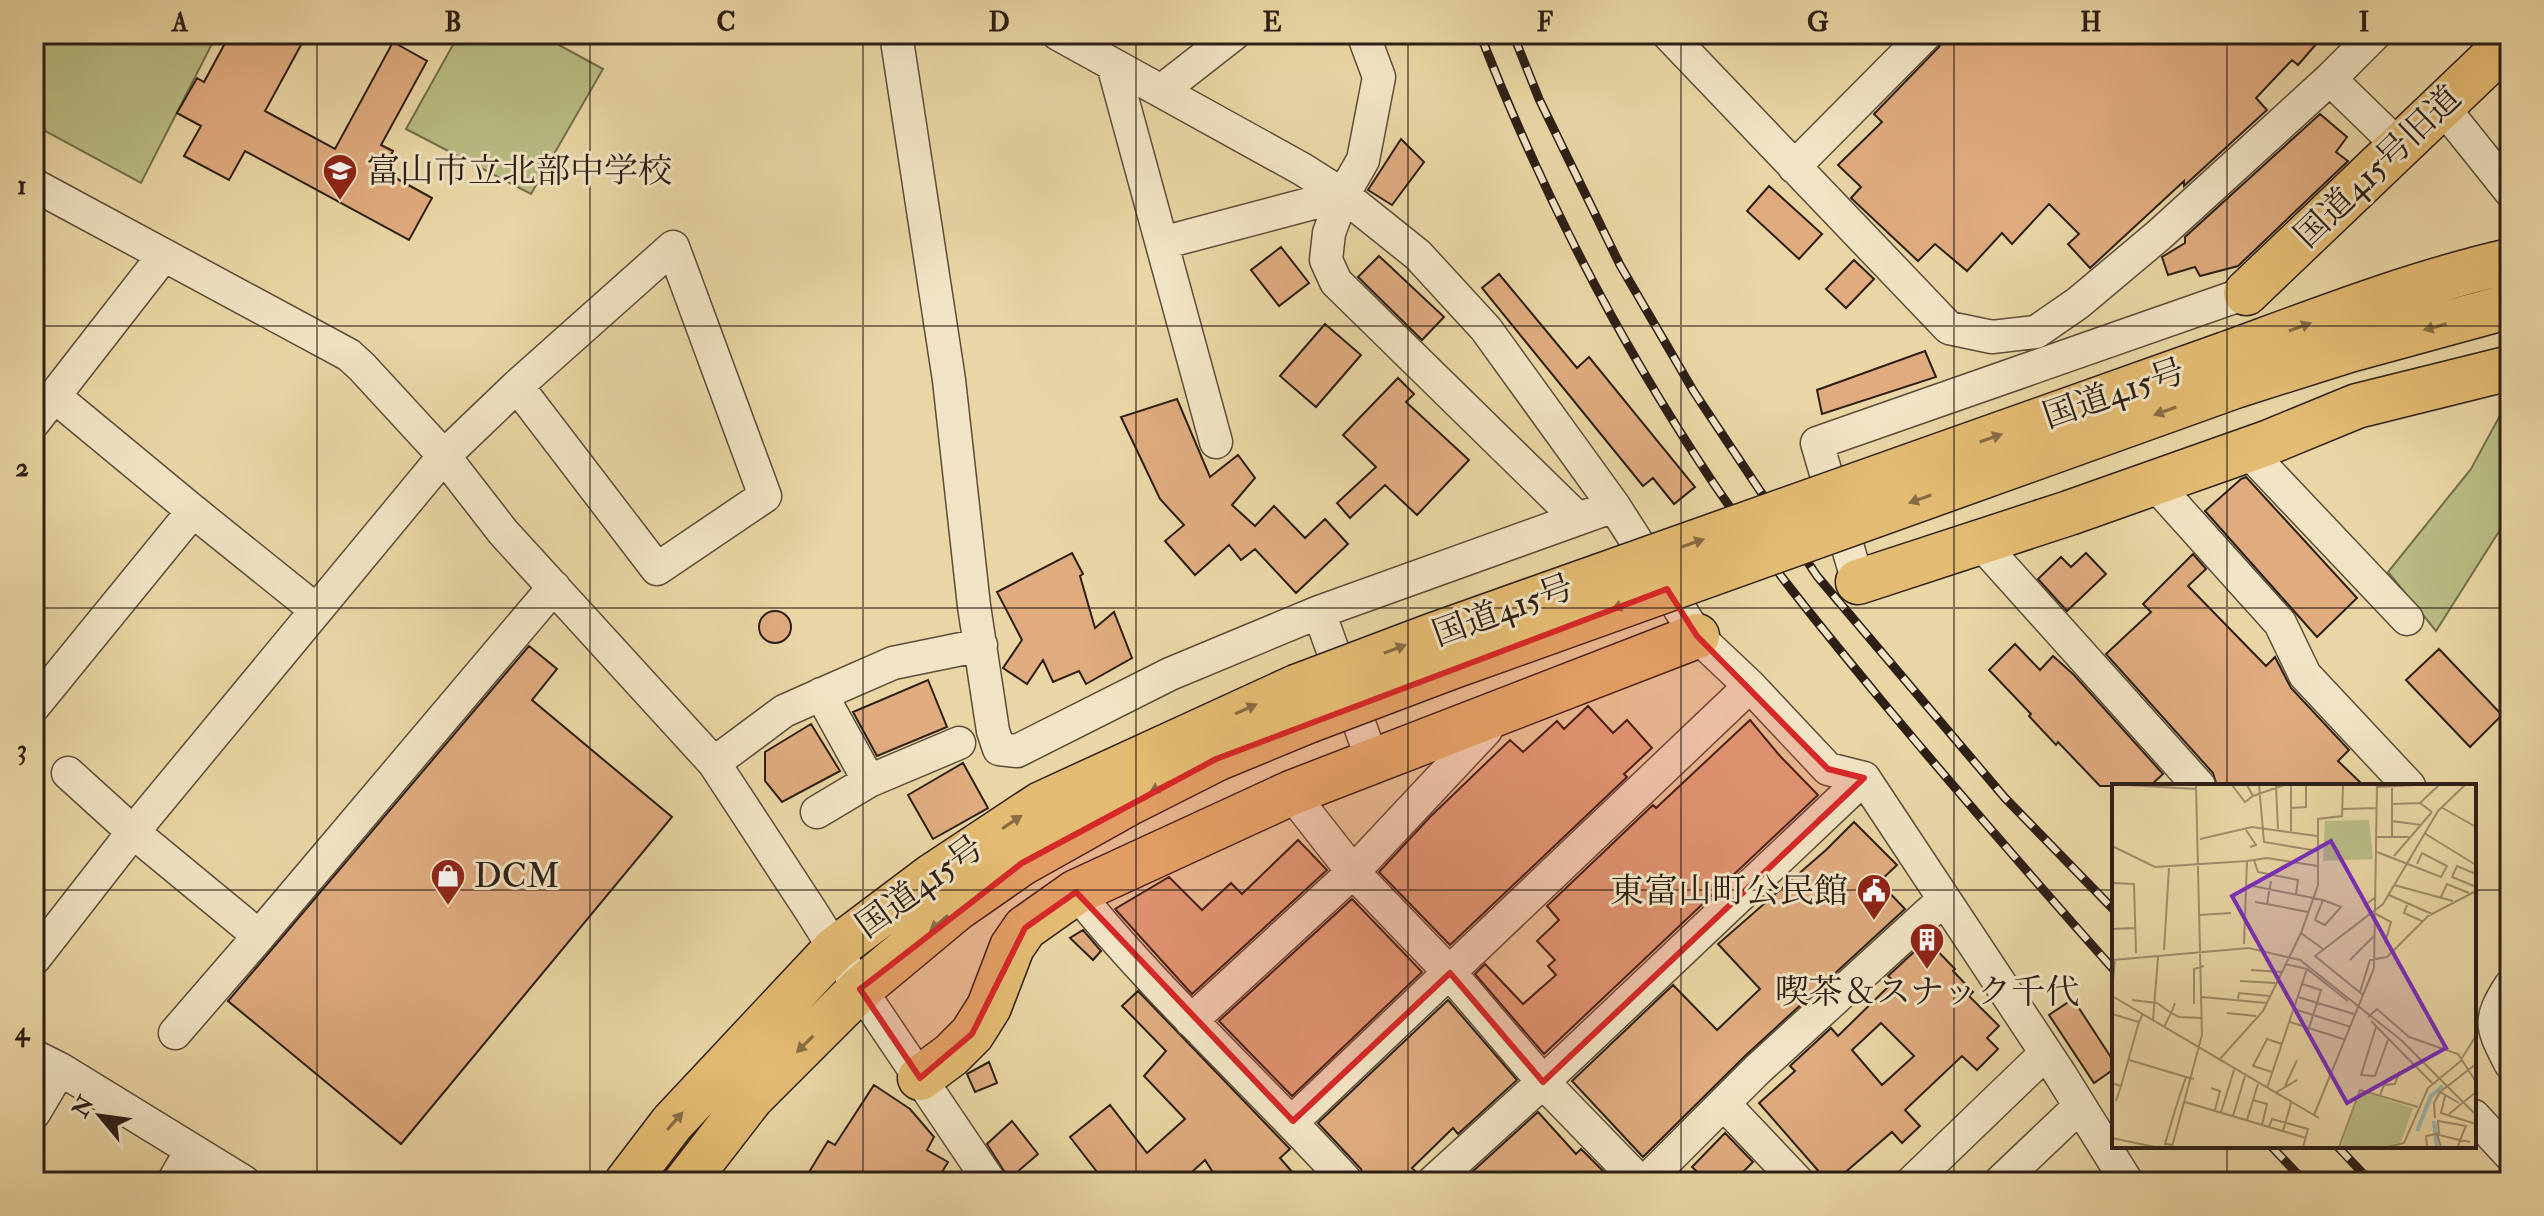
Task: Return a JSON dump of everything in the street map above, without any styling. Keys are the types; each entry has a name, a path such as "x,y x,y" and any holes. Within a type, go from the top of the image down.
{"highway":[{"name":"国道415号旧道","path":"2246,293 2510,41"},
{"name":"国道415号","path":"2232,370 2339,313 2481,267 2510,261"},
{"name":"国道415号","path":"686,1182 751,1098 860,989 956,909 1022,863 1216,759 1302,704 1431,636 2232,370 2349,350 2510,306"},
{"path":"1858,582 2154,483 2357,406 2510,368"},
{"path":"920,1078 951,1055 972,1034 989,1007 1012,947 1025,928 1076,892 1291,793 1697,636"},
{"name":"国道415号","path":"627,1182 672,1123 835,949 932,876 1041,804 1302,704"}],"street":[{"path":"896,34 949,380 974,606 999,749 1017,751 1170,674 1319,612 1614,506"},
{"path":"1058,34 1302,169 1343,195 1418,255 1486,329 1614,506 1697,636 1750,686 1828,769 1864,778 2046,1053 2127,1182"},
{"path":"1161,91 1234,34"},
{"path":"1363,34 1379,77 1363,160 1343,195 1329,233 1326,260 1336,282 1578,519"},
{"path":"1794,167 1926,34"},
{"path":"1680,38 1794,167 1949,328 1992,337 2036,332 2078,303 2159,235 2375,34"},
{"path":"1113,65 1216,442"},
{"path":"2330,79 2401,148"},
{"path":"2442,106 2510,191"},
{"path":"34,185 349,355 444,456 503,532 714,763 920,1078 963,1169 990,1182"},
{"path":"1162,243 1343,195"},
{"path":"34,959 133,832 444,456 517,386 673,247 765,496 657,569 517,386"},
{"path":"34,422 164,255"},
{"path":"1858,582 1817,443 2246,293"},
{"path":"54,396 316,610"},
{"path":"2246,449 2407,619"},
{"path":"2154,483 2280,623 2305,675 2407,784"},
{"path":"34,706 193,511"},
{"path":"1979,541 2197,784"},
{"path":"175,1033 554,587"},
{"path":"1319,612 1373,762"},
{"path":"714,763 784,711 821,694 893,663 981,645"},
{"path":"1293,1121 1750,686"},
{"path":"821,694 869,781"},
{"path":"1191,1021 1353,872 1486,730 1490,717"},
{"path":"817,812 869,781 959,743"},
{"path":"68,773 133,832 259,936"},
{"path":"1433,1182 1864,778"},
{"path":"1291,793 1353,872 1450,973 1543,1082 1643,1182 1758,1069 1943,900"},
{"path":"1076,892 1103,926 1191,1021 1293,1121 1347,1182"},
{"path":"2510,986 2496,1008 2493,1030 2510,1063"},
{"path":"1912,1182 2046,1053"},
{"path":"34,1113 47,1062 244,1182"},
{"path":"1724,1104 1798,1182"},
{"path":"2000,1182 2080,1106"},
{"path":"2476,1118 2510,1155"},
{"path":"173,1182 191,1151"}],"highlighted area":[{"path":"1667,589 1697,636 1828,769 1864,778 1543,1082 1450,973 1293,1121 1076,892 1025,928 972,1034 920,1078 860,989 1022,863 1216,759"}],"green space":[{"path":"34,34 217,34 141,183 34,125"},
{"path":"459,34 539,34 603,69 531,194 406,129"},
{"path":"2510,397 2510,514 2436,631 2388,572 2471,469"}],"building":[{"path":"230,34 307,34 265,111 335,149 393,42 427,61 381,145 393,151 383,171 432,198 409,240 245,151 229,180 184,156 201,126 177,113 197,78 204,82"},
{"path":"1946,34 2325,34 2298,65 2292,60 2256,98 2267,110 2090,268 2068,244 2079,234 2049,204 2012,244 2002,233 1967,271 1935,244 1918,261 1851,198 1861,187 1838,165 1882,122 1874,114 1939,47"},
{"path":"2320,114 2347,137 2336,152 2348,161 2238,266 2200,276 2195,267 2168,275 2162,257 2185,243 2185,237"},
{"path":"1401,139 1424,162 1392,205 1368,190"},
{"path":"1769,186 1822,234 1799,259 1747,211"},
{"path":"1281,247 1309,283 1279,306 1251,270"},
{"path":"1379,256 1444,317 1422,340 1358,277"},
{"path":"1854,260 1874,279 1846,308 1826,289"},
{"path":"1499,274 1577,368 1589,357 1695,487 1674,504 1653,478 1643,486 1482,288"},
{"path":"1325,324 1361,355 1316,407 1280,376"},
{"path":"1925,351 1936,377 1822,414 1817,390"},
{"path":"1398,378 1414,394 1406,402 1469,460 1417,515 1385,485 1350,518 1337,503 1376,467 1343,435"},
{"path":"1177,399 1210,477 1238,455 1255,478 1232,505 1255,526 1274,506 1305,538 1325,519 1348,544 1296,593 1255,549 1241,560 1229,545 1195,575 1165,541 1184,525 1160,499 1121,417"},
{"path":"2246,477 2357,598 2317,637 2205,511"},
{"path":"1072,553 1083,574 1080,576 1095,628 1114,612 1132,658 1086,684 1079,671 1053,682 1043,660 1027,684 1003,668 1022,640 997,592"},
{"path":"2086,553 2106,574 2067,611 2038,579 2061,557 2071,567"},
{"path":"2193,554 2206,569 2188,586 2266,666 2275,657 2291,688 2349,750 2338,761 2362,784 2216,784 2213,773 2106,654 2151,612 2143,604"},
{"path":"775,611 786,616 791,627 786,638 775,643 764,638 759,627 764,616"},
{"path":"2015,644 2040,670 2053,656 2074,675 2163,774 2152,784 2100,786 2058,742 2056,745 1989,670"},
{"name":"DCM","path":"529,646 557,669 532,700 672,817 401,1144 228,1001"},
{"path":"2439,649 2502,715 2470,747 2406,680"},
{"path":"928,680 947,727 877,756 853,712"},
{"path":"1588,706 1613,733 1627,720 1652,748 1624,774 1627,777 1450,945 1379,872 1430,817 1510,740 1523,752 1557,721 1564,729"},
{"path":"1750,720 1818,795 1544,1054 1475,974 1485,964 1523,1004 1556,975 1548,966 1555,960 1537,941 1559,920 1547,906 1653,805 1656,808"},
{"path":"811,724 840,771 782,802 765,781 765,752"},
{"path":"963,763 988,808 933,839 908,795"},
{"path":"1854,822 1897,865 1879,882 1905,909 1745,1056 1643,1157 1572,1081 1673,985 1717,1030 1760,989 1718,944"},
{"path":"1298,840 1327,870 1192,994 1115,909 1169,877 1202,910 1231,883 1242,894"},
{"path":"1352,899 1422,972 1292,1096 1219,1021"},
{"path":"1083,930 1101,951 1093,960 1070,938"},
{"path":"1927,940 1973,992 1969,996 1999,1026 1987,1038 1998,1049 1977,1070 1962,1056 1905,1110 1920,1126 1902,1143 1892,1132 1834,1182 1828,1182 1759,1103 1795,1071 1790,1066 1831,1028 1838,1036 1894,981 1888,976","holes":["1881,1023 1914,1056 1882,1085 1852,1050"]},
{"path":"1138,991 1290,1149 1280,1158 1301,1182 1226,1182 1217,1172 1214,1174 1205,1160 1181,1182 1116,1182 1107,1172 1101,1177 1070,1137 1110,1105 1147,1153 1185,1119 1144,1076 1166,1051 1122,1006"},
{"path":"2073,999 2112,1059 2112,1070 2094,1083 2049,1015"},
{"path":"1448,1000 1517,1080 1458,1134 1453,1128 1412,1168 1417,1173 1415,1182 1365,1182 1361,1169 1318,1123"},
{"path":"989,1062 997,1083 975,1092 967,1074"},
{"path":"874,1085 910,1109 934,1137 927,1150 948,1162 936,1182 803,1182 828,1141 835,1145"},
{"path":"1538,1112 1576,1154 1581,1149 1614,1182 1461,1182"},
{"path":"1012,1121 1038,1154 1009,1179 987,1144"},
{"path":"1725,1133 1753,1162 1733,1182 1708,1182 1692,1167"}],"railway":[{"path":"1480,34 1529,151 1585,265 1646,377 1714,484 1774,567 1859,674 2112,968"},
{"path":"1513,34 1539,99 1620,265 1694,392 1817,576 2005,798 2112,908"},
{"path":"2273,1148 2305,1182"},
{"path":"2339,1148 2371,1182"}],"place":[{"name":"富山市立北部中学校","path":"340,202"},
{"name":"DCM","path":"448,907"},
{"name":"東富山町公民館","path":"1874,922"},
{"name":"喫茶＆スナック千代","path":"1927,971"}]}
